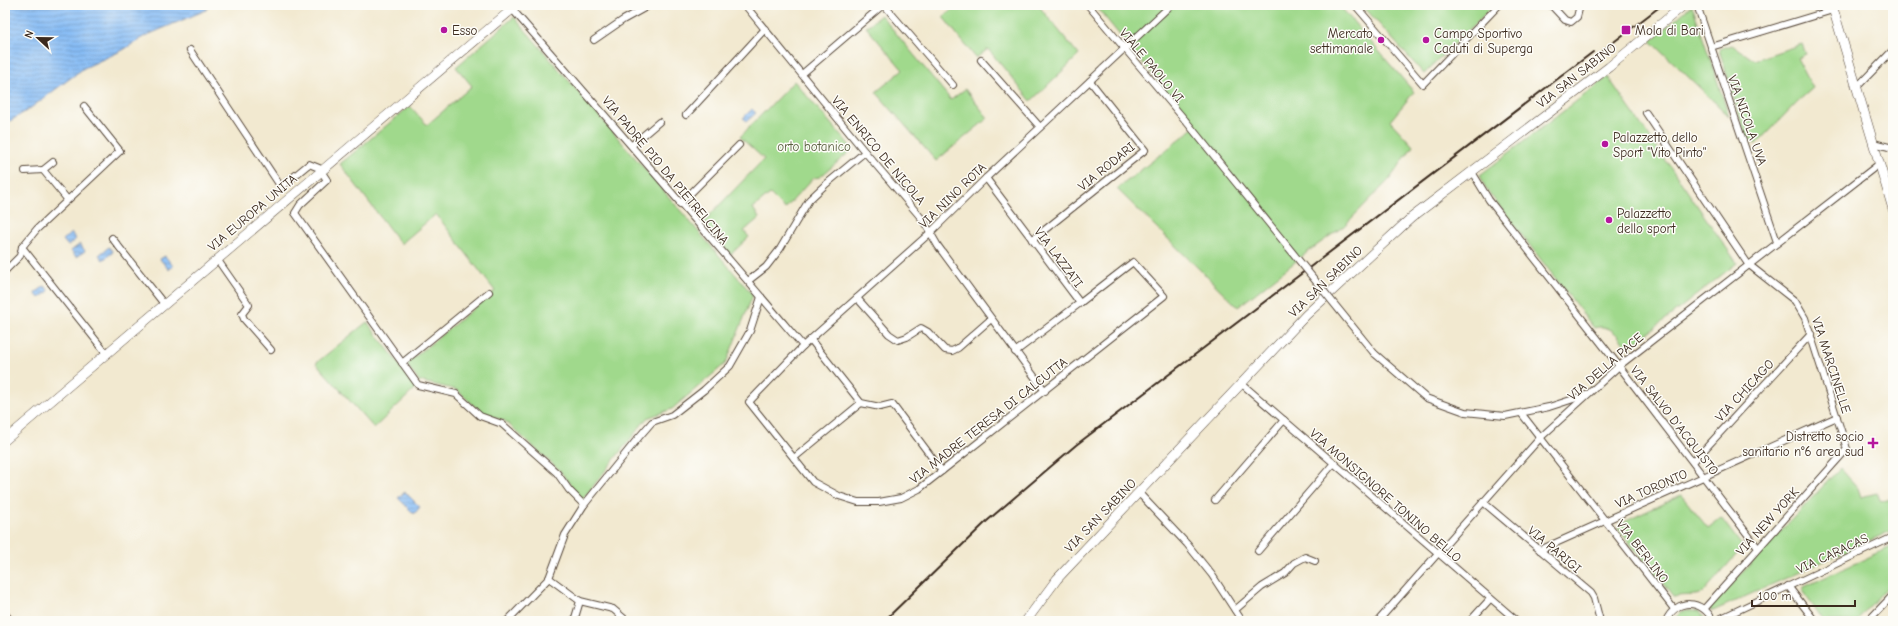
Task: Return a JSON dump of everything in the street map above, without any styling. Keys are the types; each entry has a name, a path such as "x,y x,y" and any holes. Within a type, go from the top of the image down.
{"street":[{"path":"594,40 623,20 650,5"},
{"name":"VIA ENRICO DE NICOLA","path":"745,5 865,152 923,220 938,246 1045,391"},
{"path":"802,74 884,5 954,86"},
{"name":"VIALE PAOLO VI","path":"1088,5 1185,120 1374,353 1426,398 1465,412 1505,416 1549,407 1589,394"},
{"name":"VIA NINO ROTA","path":"748,402 803,346 931,232 1040,127 1172,5"},
{"path":"1355,5 1423,84 1499,5"},
{"path":"1551,5 1565,20 1571,22 1575,20 1580,5"},
{"name":"VIA SAN SABINO","path":"1026,621 1057,579 1306,315 1336,286 1411,218 1608,67 1684,5"},
{"name":"VIA NICOLA UVA","path":"1697,5 1777,242"},
{"name":"VIA PADRE PIO DA PIETRELCINA","path":"515,7 680,204 803,346"},
{"name":"VIA EUROPA UNITA","path":"5,440 515,7"},
{"path":"1711,47 1832,7 1892,203"},
{"path":"686,115 765,29"},
{"path":"190,50 281,187 309,164 321,171 327,180 300,205 295,213 418,385 456,394 480,416 502,424 557,473 569,490 584,505"},
{"path":"1856,88 1893,50"},
{"path":"981,60 1040,127"},
{"name":"VIA RODARI","path":"1032,240 1145,150 1090,81"},
{"path":"5,271 20,256 22,247 37,229 120,151 84,106"},
{"name":"VIA MARCINELLE","path":"1646,113 1748,264 1795,301 1806,318 1847,449"},
{"path":"632,145 659,122"},
{"path":"1873,144 1893,148"},
{"path":"680,204 739,145"},
{"path":"748,281 766,267 780,249 809,200 865,152"},
{"path":"25,171 42,170 53,162"},
{"name":"VIA DELLA PACE","path":"1378,621 1541,437 1619,366 1748,264 1879,164"},
{"path":"42,170 68,199"},
{"name":"VIA SALVO D'ACQUISTO","path":"1472,172 1489,200 1619,366 1758,548"},
{"name":"VIA LAZZATI","path":"986,178 1080,303 1015,352"},
{"path":"112,238 164,304"},
{"path":"22,247 106,353"},
{"path":"217,259 248,304 242,314 244,319 270,350"},
{"name":"VIA MADRE TERESA DI CALCUTTA","path":"748,402 813,482 838,496 858,502 879,502 900,498 919,489 1164,296 1134,262 1080,303"},
{"path":"402,363 489,292"},
{"path":"507,621 549,578 565,535 584,505 652,422 672,415 704,390 730,366 750,331 761,297"},
{"path":"857,298 889,334 898,340 907,337 921,328 928,332 945,350 952,351 958,348 991,319"},
{"name":"VIA CHICAGO","path":"1693,462 1811,334"},
{"path":"811,340 861,403 880,407 892,404 942,471"},
{"name":"VIA MONSIGNORE TONINO BELLO","path":"1242,384 1437,554 1517,621"},
{"path":"794,458 861,403"},
{"name":"VIA BERLINO","path":"1521,413 1674,609"},
{"name":"VIA TORONTO","path":"1540,550 1838,417"},
{"path":"1215,500 1284,420"},
{"name":"VIA NEW YORK","path":"1705,608 1847,449"},
{"path":"1258,551 1334,463"},
{"path":"1139,493 1187,544 1212,576 1242,621"},
{"name":"VIA PARIGI","path":"1483,502 1590,593 1594,598 1600,621"},
{"name":"VIA CARACAS","path":"1714,621 1893,537"},
{"path":"1235,610 1262,587 1285,573 1294,563 1305,557 1315,561"},
{"path":"549,578 580,601 613,610 627,621"},
{"path":"1788,586 1815,621"},
{"path":"1868,621 1893,595"},
{"path":"1470,621 1490,599"},
{"path":"574,621 580,601"},
{"path":"1666,621 1674,609 1689,603 1698,604 1705,608 1714,621"},
{"path":"5,614 11,621"}],"green space":[{"path":"958,5 1038,5 1079,55 1031,101 988,49 976,58 943,17"},
{"path":"1095,5 1339,5 1414,92 1390,121 1413,146 1389,180 1344,226 1309,251 1238,307 1117,189 1195,127"},
{"name":"Campo Sportivo Caduti di Superga","path":"1362,5 1494,5 1424,74"},
{"path":"1692,5 1729,116 1651,41"},
{"path":"881,15 951,100 965,89 988,118 936,161 876,92 903,70 866,27"},
{"path":"514,17 753,295 726,363 672,409 647,418 582,500 560,471 505,421 482,413 457,390 419,381 406,364 495,291 436,214 402,243 400,243 340,164 410,106 427,125 472,86 456,67"},
{"path":"1802,44 1806,54 1797,58 1813,88 1798,101 1756,144 1745,135 1719,49 1732,45 1754,60"},
{"name":"Palazzetto dello sport","path":"1608,77 1737,263 1628,349 1618,336 1610,329 1605,327 1594,328 1486,189 1480,175"},
{"name":"orto botanico","path":"794,81 853,149 820,177 813,178 785,209 770,194 753,208 759,218 744,231 749,237 730,255 703,222 764,159 740,137"},
{"path":"367,322 417,387 374,428 316,363"},
{"path":"1840,468 1858,488 1861,497 1877,493 1881,502 1893,498 1893,530 1713,611 1709,608"},
{"path":"1681,495 1708,528 1721,518 1743,547 1703,593 1674,597 1618,529 1620,524"},
{"path":"1893,546 1893,581 1856,621 1824,621 1803,592 1804,587"},
{"path":"1687,610 1699,612 1707,621 1673,621 1681,612"}],"water":[{"path":"5,5 209,5 206,10 145,36 123,50 84,68 28,110 5,124"},
{"path":"752,109 756,113 747,121 743,118"},
{"path":"71,233 76,239 68,246 63,240"},
{"path":"80,244 85,251 76,257 71,251"},
{"path":"109,247 113,252 103,260 99,255"},
{"path":"165,256 173,266 169,270 160,259"},
{"path":"45,286 49,291 39,298 35,293"},
{"path":"405,492 420,507 414,514 398,498"}],"railway":[{"path":"1602,51 1662,5"},
{"path":"884,621 987,521 1076,445 1593,52"}],"place":[{"name":"Esso","path":"444,30"},
{"name":"Mola di Bari","path":"1626,30"},
{"name":"Mercato settimanale","path":"1381,40"},
{"name":"Campo Sportivo Caduti di Superga","path":"1426,40"},
{"name":"Palazzetto dello Sport \"Vito Pinto\"","path":"1605,144"},
{"name":"Palazzetto dello sport","path":"1609,220"},
{"name":"Distretto socio sanitario n°6 area sud","path":"1873,443"}]}
